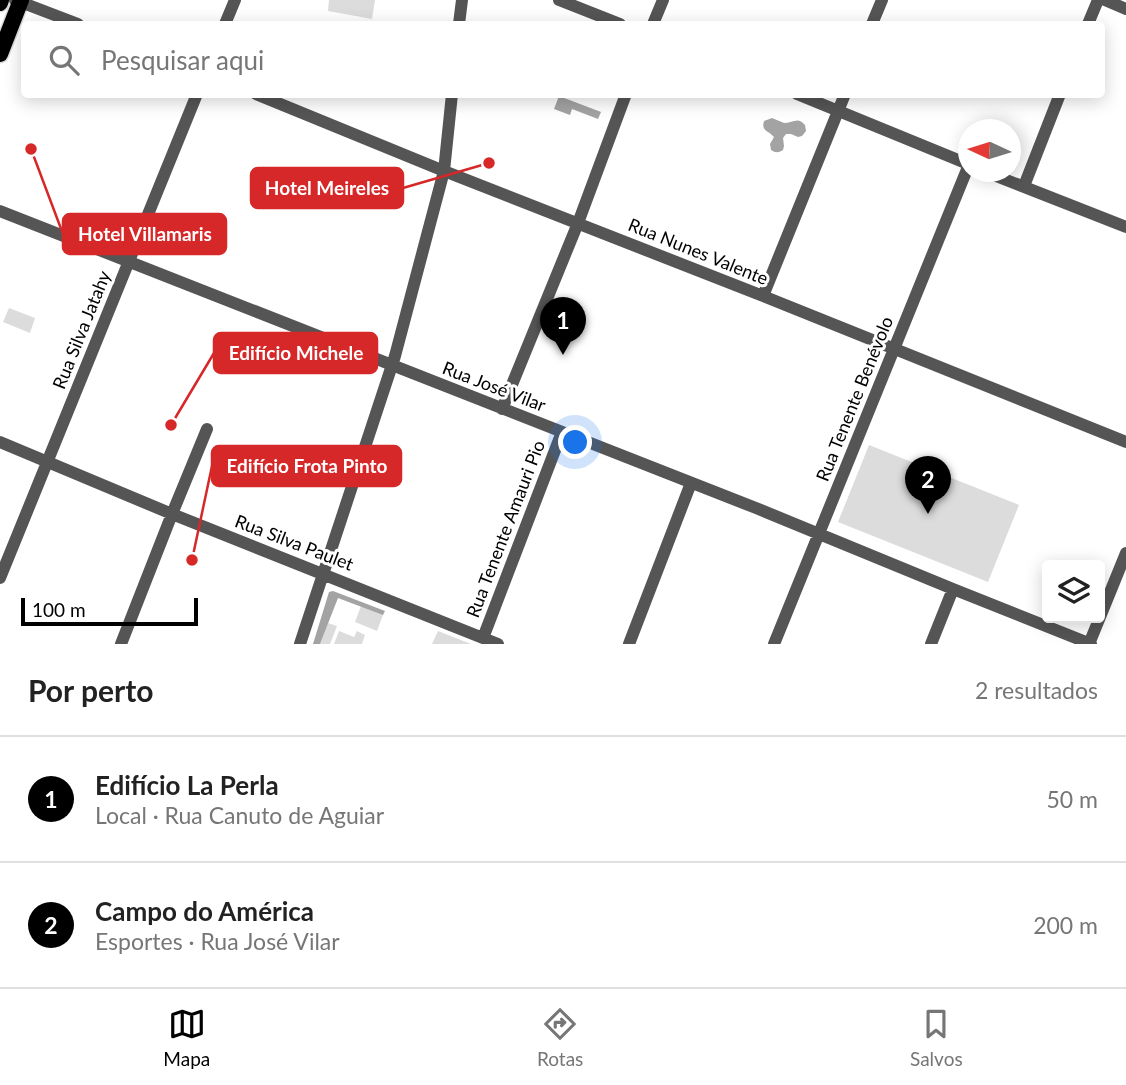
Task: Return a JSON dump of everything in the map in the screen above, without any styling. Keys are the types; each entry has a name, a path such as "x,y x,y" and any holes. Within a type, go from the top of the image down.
{"main road":[{"path":"0,54 19,1"}],"street":[{"path":"226,21 235,0"},
{"path":"459,21 462,0"},
{"path":"558,0 612,21"},
{"path":"654,21 663,0"},
{"path":"873,21 882,0"},
{"path":"1089,21 1098,0"},
{"path":"1105,0 1126,9"},
{"path":"19,1 70,21"},
{"name":"Rua Silva Jatahy","path":"0,578 195,98"},
{"name":"Rua Nunes Valente","path":"266,98 1126,442"},
{"path":"300,644 392,366 444,171 452,98"},
{"path":"502,409 578,223 625,98"},
{"path":"807,98 958,162"},
{"path":"763,296 843,98"},
{"path":"1024,186 1058,98"},
{"name":"Rua Tenente Benévolo","path":"774,644 962,182"},
{"path":"1013,182 1126,228"},
{"name":"Rua José Vilar","path":"0,211 820,534 1090,644"},
{"path":"121,644 207,429"},
{"name":"Rua Tenente Amauri Pio","path":"484,638 562,432"},
{"name":"Rua Silva Paulet","path":"0,442 498,644"},
{"path":"629,644 691,483"},
{"path":"1090,644 1126,553"},
{"path":"931,644 953,589"}],"shaded area":[{"path":"329,0 375,0 372,19 328,11"},
{"path":"558,98 564,98 601,112 598,119 572,109 570,115 554,109"},
{"path":"772,118 784,123 800,121 805,125 806,131 798,137 786,134 783,138 783,150 774,152 770,144 774,137 763,127 764,121"},
{"path":"9,308 35,318 30,333 3,322"},
{"path":"869,445 1019,505 988,582 838,522"},
{"path":"333,591 385,611 383,615 338,598 320,644 313,644 329,592"},
{"path":"361,606 383,615 377,631 355,622"},
{"path":"328,623 337,626 330,644 320,644"},
{"path":"339,631 354,637 357,631 365,635 362,644 334,644"},
{"path":"438,631 471,644 432,644"}],"place":[{"name":"Hotel Villamaris","path":"31,149"},
{"name":"Hotel Meireles","path":"489,163"},
{"name":"Edifício La Perla","path":"563,355"},
{"name":"Edifício Michele","path":"171,425"},
{"name":"Campo do América","path":"928,514"},
{"name":"Edifício Frota Pinto","path":"192,560"}]}
